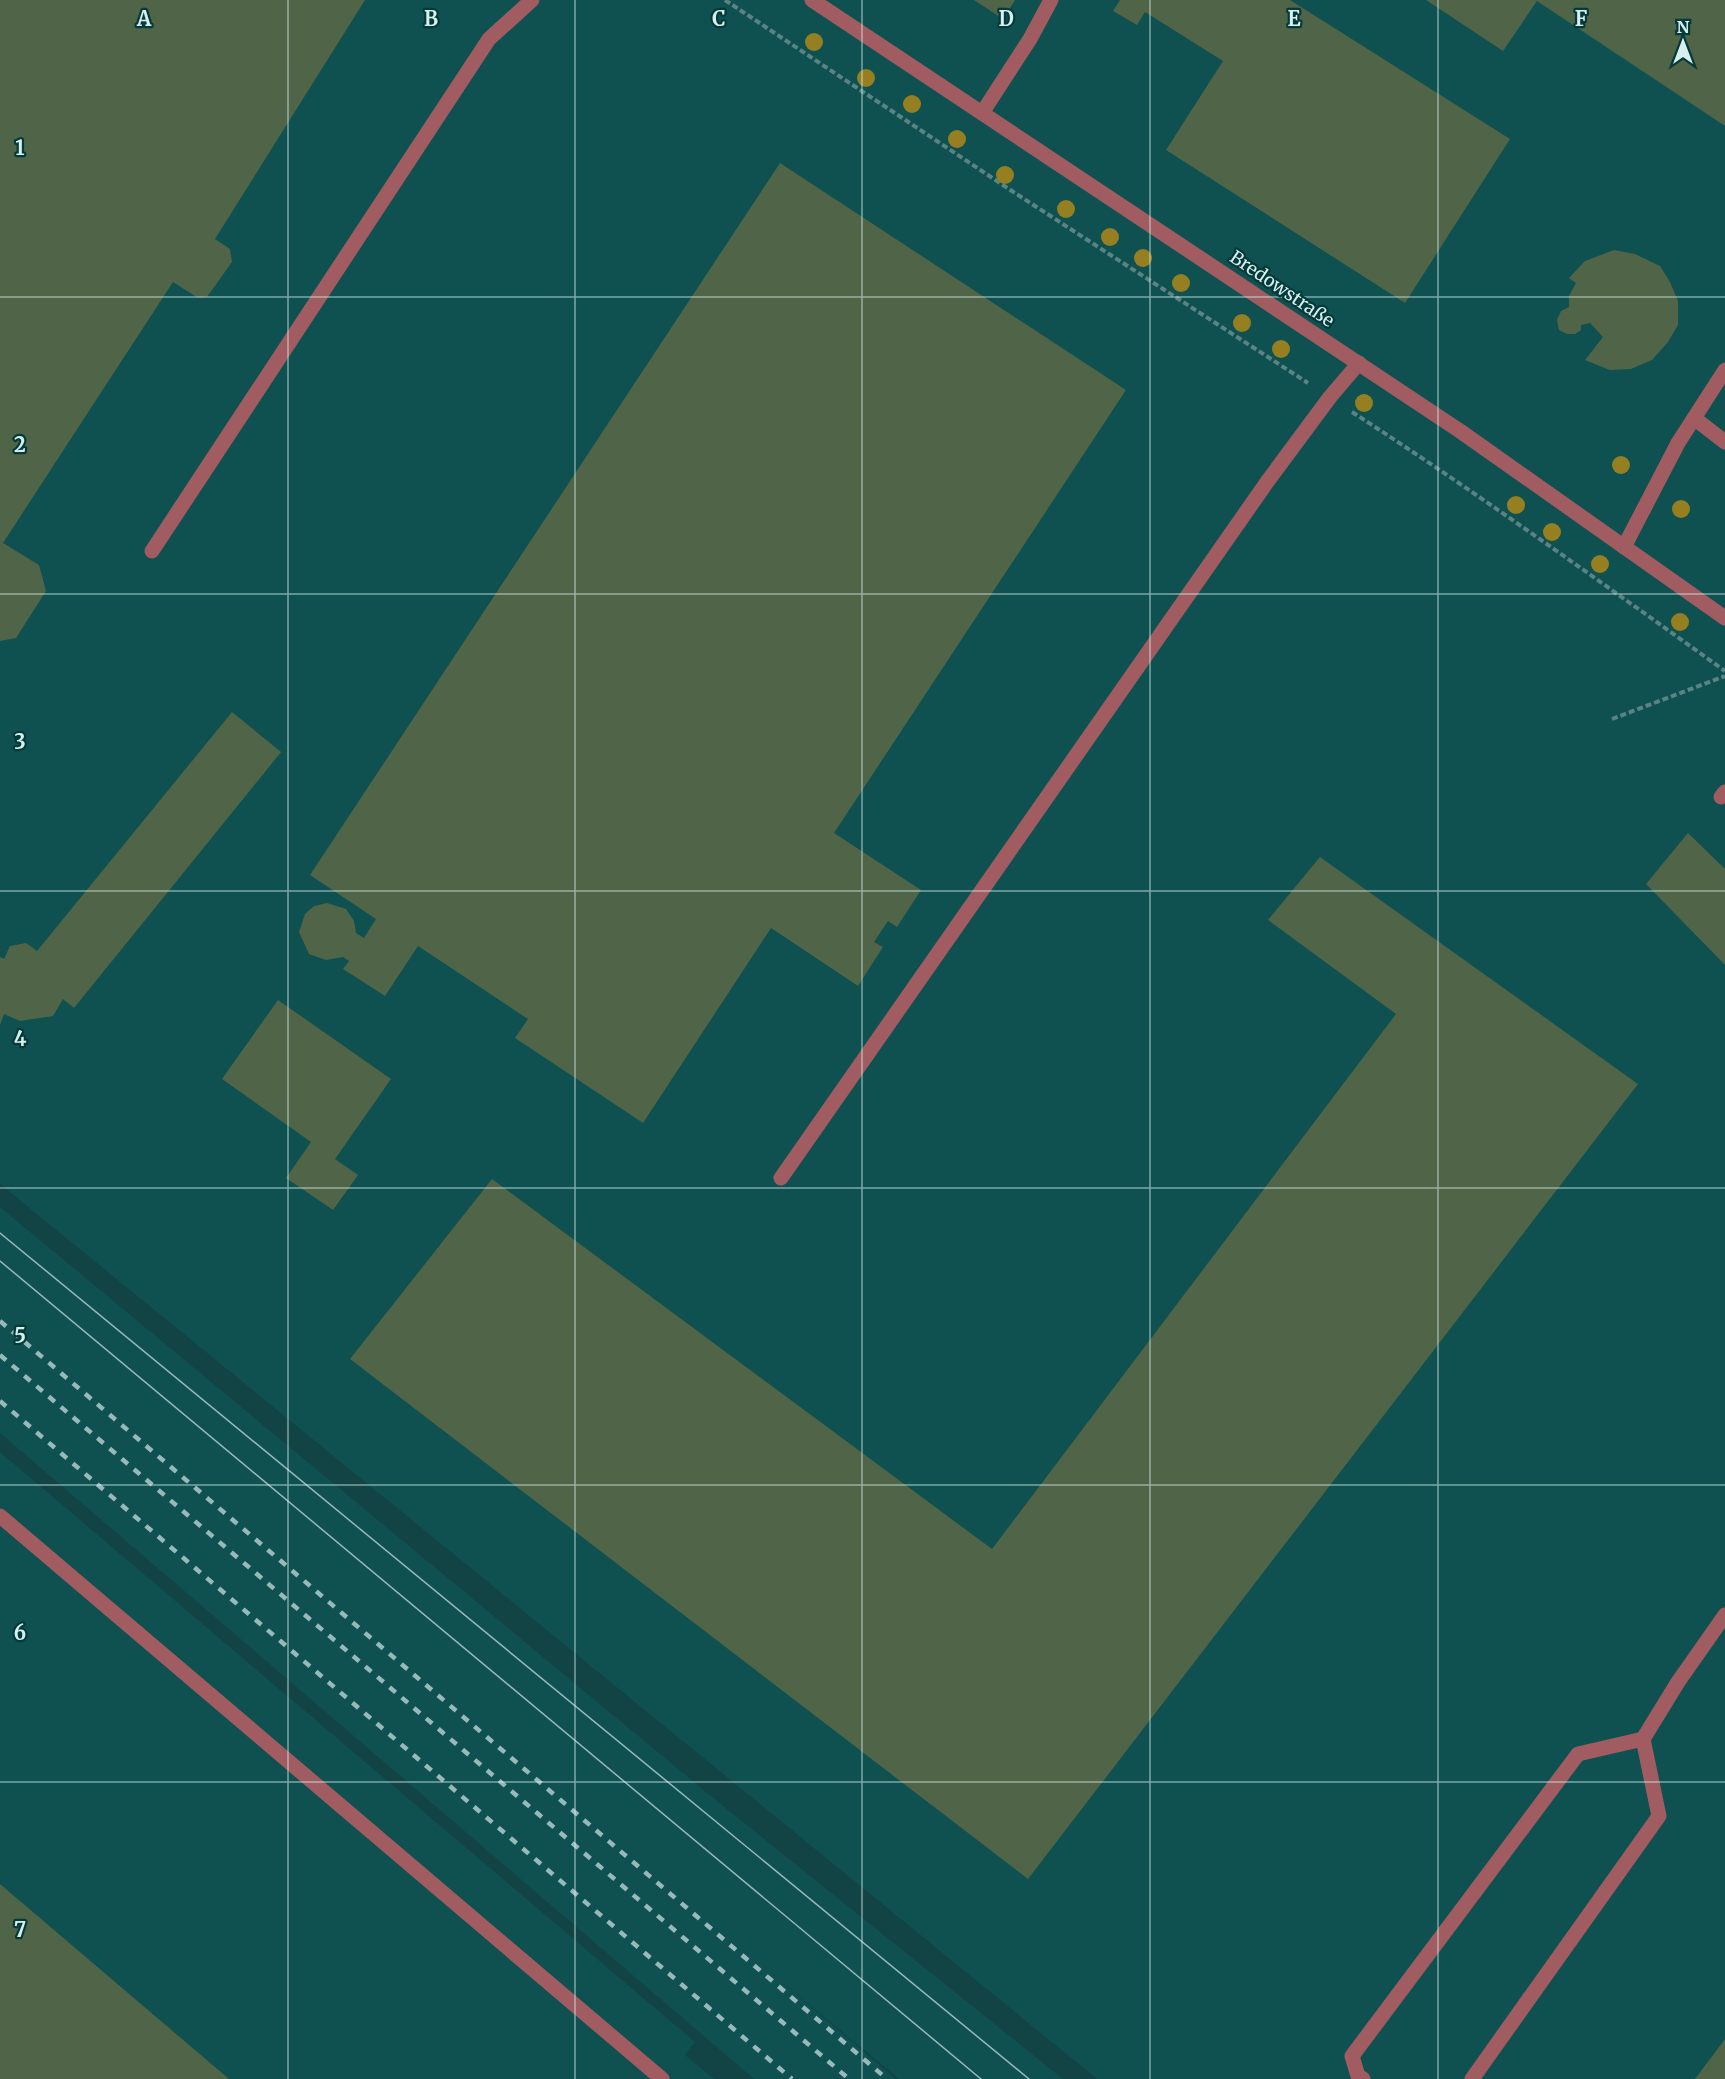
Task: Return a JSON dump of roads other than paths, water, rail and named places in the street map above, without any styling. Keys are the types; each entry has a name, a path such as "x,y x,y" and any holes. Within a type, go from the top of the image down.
{"street":[{"path":"152,551 489,39 532,0"},
{"name":"Bredowstraße","path":"812,0 1460,431 1725,618"},
{"path":"982,113 1051,0"},
{"path":"781,1178 1253,502 1330,397 1359,363"},
{"path":"1624,547 1678,443 1725,370"},
{"path":"1694,418 1725,442"},
{"path":"0,1516 662,2079"},
{"path":"1473,2079 1659,1816 1643,1739 1677,1682 1725,1615"},
{"path":"1363,2079 1358,2076 1352,2056 1578,1754 1643,1739"}],"tram line":[{"path":"0,1233 1029,2079"},
{"path":"0,1261 981,2079"}],"railway":[{"path":"0,1321 887,2079"},
{"path":"0,1355 849,2079"},
{"path":"0,1401 792,2079"}]}
